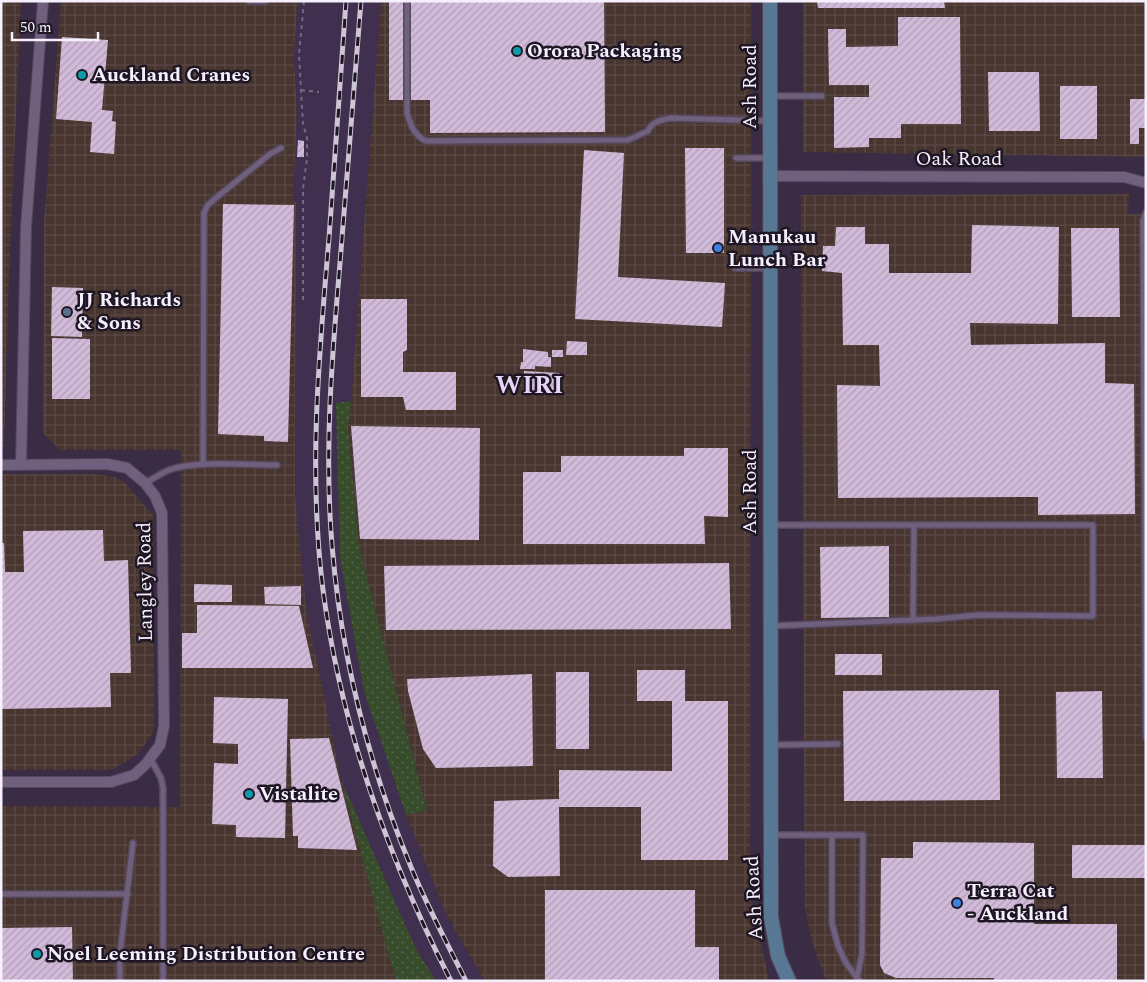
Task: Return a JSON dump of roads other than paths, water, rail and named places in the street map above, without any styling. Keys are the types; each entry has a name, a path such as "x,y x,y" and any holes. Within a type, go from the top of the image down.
{"main road":[{"name":"Ash Road","path":"770,1 771,917 773,937 778,956 789,981"}],"street":[{"path":"21,465 26,227 43,1"},
{"name":"Oak Road","path":"771,176 1124,177 1146,183"},
{"name":"Langley Road","path":"1,465 107,464 127,468 145,483 155,496 162,513 164,726 160,744 134,775 112,782 1,782"}],"lane":[{"path":"249,1 265,1"},
{"path":"407,1 408,113 412,129 426,142 628,140 648,131 650,125 671,118 770,121"},
{"path":"770,96 822,96"},
{"path":"203,465 204,214 207,206 217,197 270,154 281,148"},
{"path":"736,158 770,158"},
{"path":"1146,213 1143,221 1146,737"},
{"path":"735,268 770,268"},
{"path":"145,483 167,470 177,468 203,465 277,465"},
{"path":"770,525 1093,525 1094,616 978,615 913,620 770,626"},
{"path":"913,620 914,525"},
{"path":"771,745 838,744"},
{"path":"150,758 161,778 163,788 163,981"},
{"path":"771,835 863,835 862,954 859,979"},
{"path":"832,835 832,923 838,946 846,963 859,979"},
{"path":"120,981 120,953 133,843"},
{"path":"1,894 128,894"}],"railway":[{"path":"346,1 317,414 316,502 323,590 342,692 370,791 407,887 451,981"},
{"path":"361,1 330,404 330,510 336,586 342,628 359,709 382,790 417,882 466,981"}],"place":[{"name":"Orora Packaging","path":"517,51"},
{"name":"Auckland Cranes","path":"82,75"},
{"name":"Manukau Lunch Bar","path":"718,248"},
{"name":"JJ Richards & Sons","path":"67,312"},
{"name":"Vistalite","path":"249,794"},
{"name":"Terra Cat - Auckland","path":"957,903"},
{"name":"Noel Leeming Distribution Centre","path":"37,954"}],"district":[{"name":"WIRI","path":"530,386"}]}
